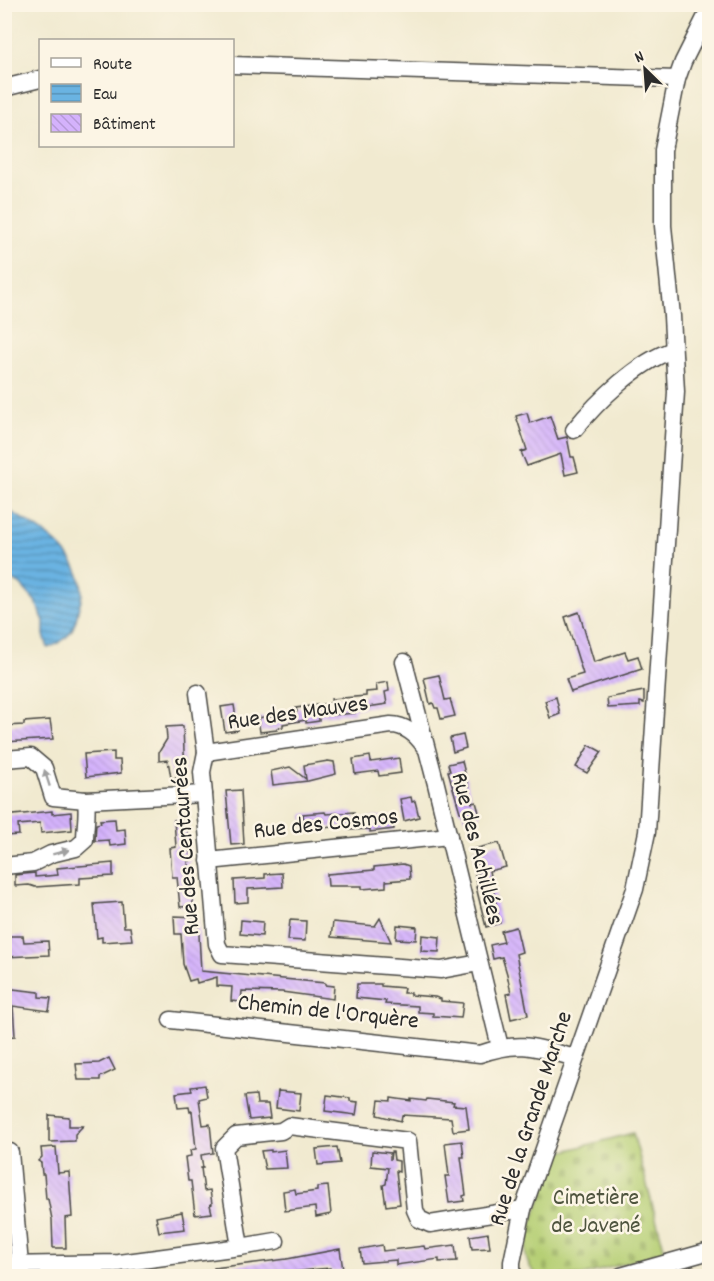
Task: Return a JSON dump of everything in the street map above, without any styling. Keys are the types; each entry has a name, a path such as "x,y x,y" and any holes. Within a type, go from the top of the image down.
{"street":[{"name":"Rue de la Grande Marche","path":"512,1276 512,1262 523,1209 635,889 646,832 676,392 672,316 663,226 663,150 677,79 710,8"},
{"path":"234,65 677,79"},
{"path":"4,88 39,79"},
{"path":"574,430 591,409 628,378 660,354 673,350"},
{"name":"Rue des Achillées","path":"404,662 500,1047"},
{"name":"Rue des Centaurées","path":"198,693 206,752 202,772 209,861 217,944 222,954 441,970 479,963"},
{"name":"Rue des Mauves","path":"398,725 409,710 413,698"},
{"name":"Rue des Mauves","path":"206,752 398,725 418,737 426,750"},
{"path":"4,759 31,757 44,768 53,798 86,800 204,794"},
{"path":"4,866 33,863 51,854 76,848 85,840 86,800"},
{"name":"Rue des Cosmos","path":"209,861 449,836"},
{"name":"Chemin de l'Orquère","path":"171,1020 480,1054 500,1047"},
{"path":"500,1047 528,1045 574,1058"},
{"path":"240,1247 224,1148 236,1136 281,1131 289,1126 408,1141 415,1210 419,1219 430,1224 523,1209"},
{"path":"7,1152 15,1268 120,1263 276,1242"},
{"path":"621,1276 710,1251"}],"green space":[{"name":"Cimetière de Javené","path":"633,1133 665,1252 580,1276 537,1275 527,1261 527,1245 533,1219 557,1153"}],"water":[{"path":"4,508 55,542 65,552 80,578 82,595 72,630 61,642 48,648 44,635 44,621 35,601 20,584 5,577"}],"building":[{"path":"527,413 530,423 550,416 558,439 567,437 571,457 574,457 578,472 565,475 561,454 527,466 521,452 527,450 516,416"},
{"path":"579,612 594,662 625,652 628,659 638,656 642,669 571,692 566,679 583,674 565,617"},
{"path":"439,675 445,700 450,699 455,716 441,719 438,708 435,708 433,703 430,704 424,678"},
{"path":"388,682 389,691 385,692 387,704 354,709 355,713 319,716 319,721 306,723 306,720 283,724 283,727 277,730 260,732 258,718 297,712 296,708 332,703 331,699 366,696 366,692 377,691 376,684"},
{"path":"644,691 644,703 640,702 640,706 608,708 607,698"},
{"path":"556,697 560,714 550,718 545,701"},
{"path":"234,705 238,730 225,732 221,707"},
{"path":"50,720 53,739 4,742 4,726"},
{"path":"183,726 185,777 171,778 168,760 159,761 159,752 167,739 166,727"},
{"path":"463,735 466,748 453,752 450,738"},
{"path":"589,745 602,752 587,773 576,767"},
{"path":"114,752 114,760 120,760 121,773 86,777 84,754"},
{"path":"370,756 371,762 399,758 401,773 379,776 378,771 355,774 353,759"},
{"path":"462,761 472,803 476,802 480,816 464,819 448,771 450,771 448,764"},
{"path":"334,762 336,774 308,781 273,785 271,771 290,767 306,779 304,765"},
{"path":"241,790 244,844 231,845 226,791"},
{"path":"411,797 412,802 415,801 419,817 404,821 400,799"},
{"path":"52,811 52,814 71,812 72,830 41,833 40,823 18,825 19,835 4,836 4,816"},
{"path":"325,812 326,814 354,812 354,819 393,816 394,829 370,832 370,829 348,830 348,826 305,829 303,814"},
{"path":"115,819 116,830 125,829 126,844 110,846 109,840 95,841 96,824 101,823 100,820"},
{"path":"187,819 189,881 193,880 193,906 180,907 177,877 172,877 170,848 176,847 174,820"},
{"path":"499,843 506,867 489,871 500,923 486,927 476,887 478,887 475,874 479,874 473,849"},
{"path":"113,863 113,876 80,878 80,884 15,886 15,875 35,873 35,877 58,875 57,868"},
{"path":"403,864 409,866 410,879 386,881 386,887 362,889 362,886 328,886 327,874 374,870 374,867"},
{"path":"282,873 283,887 248,889 248,902 235,903 234,880 265,878 265,874"},
{"path":"122,902 124,927 130,927 132,940 102,942 102,937 97,938 94,904"},
{"path":"174,916 198,917 201,971 325,983 325,985 334,986 333,999 282,992 242,991 241,1002 231,1001 232,987 217,986 217,977 197,983 196,979 189,981 183,964 181,934 175,934"},
{"path":"380,918 391,942 331,937 333,922 375,926"},
{"path":"241,920 263,922 262,936 240,934"},
{"path":"290,920 306,921 305,941 288,940"},
{"path":"397,925 417,927 416,940 396,939"},
{"path":"516,927 522,952 516,954 528,1015 511,1019 506,994 511,993 507,974 502,957 493,959 490,945 504,942 501,931"},
{"path":"422,935 440,937 439,952 421,951"},
{"path":"9,936 23,936 24,942 48,941 49,955 4,957 4,943 10,943"},
{"path":"357,984 381,984 381,986 404,988 403,993 463,1003 461,1018 433,1016 433,1013 418,1012 418,1006 385,1004 386,1001 356,998"},
{"path":"4,988 39,992 39,997 51,998 49,1011 13,1006 15,1036 4,1037"},
{"path":"109,1058 115,1070 100,1077 100,1080 78,1080 76,1064 99,1063"},
{"path":"205,1085 207,1097 199,1099 203,1125 210,1124 213,1153 201,1155 203,1168 201,1168 204,1191 210,1190 212,1213 195,1215 191,1181 188,1181 185,1157 191,1156 190,1150 196,1149 192,1111 190,1112 189,1107 178,1108 176,1093 192,1091 191,1087"},
{"path":"278,1091 301,1093 299,1111 276,1108"},
{"path":"256,1095 257,1104 268,1104 270,1118 249,1120 245,1096"},
{"path":"327,1095 350,1098 350,1101 358,1102 356,1115 325,1111"},
{"path":"391,1098 411,1101 411,1099 426,1101 427,1099 454,1102 453,1105 466,1106 469,1129 453,1131 451,1118 402,1115 401,1121 377,1115 379,1100 391,1101"},
{"path":"49,1115 69,1117 69,1126 83,1126 75,1134 75,1141 49,1142"},
{"path":"462,1141 464,1157 461,1157 466,1195 463,1196 464,1201 449,1203 445,1176 449,1176 445,1143"},
{"path":"56,1147 58,1173 69,1172 72,1217 65,1218 66,1248 53,1248 52,1219 48,1199 46,1199 44,1174 42,1174 41,1163 38,1161 42,1157 41,1148"},
{"path":"337,1147 340,1163 318,1165 316,1149"},
{"path":"271,1150 271,1152 285,1150 287,1168 265,1169 261,1151"},
{"path":"372,1151 390,1153 390,1160 391,1152 393,1152 394,1160 399,1161 399,1172 396,1171 400,1204 386,1206 383,1185 386,1184 388,1168 371,1166"},
{"path":"328,1186 331,1214 316,1217 315,1207 285,1211 283,1191 295,1189 296,1194 317,1191 317,1187"},
{"path":"182,1212 185,1229 159,1232 156,1217"},
{"path":"488,1233 490,1248 472,1249 470,1236"},
{"path":"382,1245 383,1251 455,1245 457,1261 439,1262 439,1259 396,1265 396,1260 362,1263 360,1249"},
{"path":"340,1249 343,1270 319,1269 277,1274 277,1276 215,1276 214,1268 287,1259"}]}
